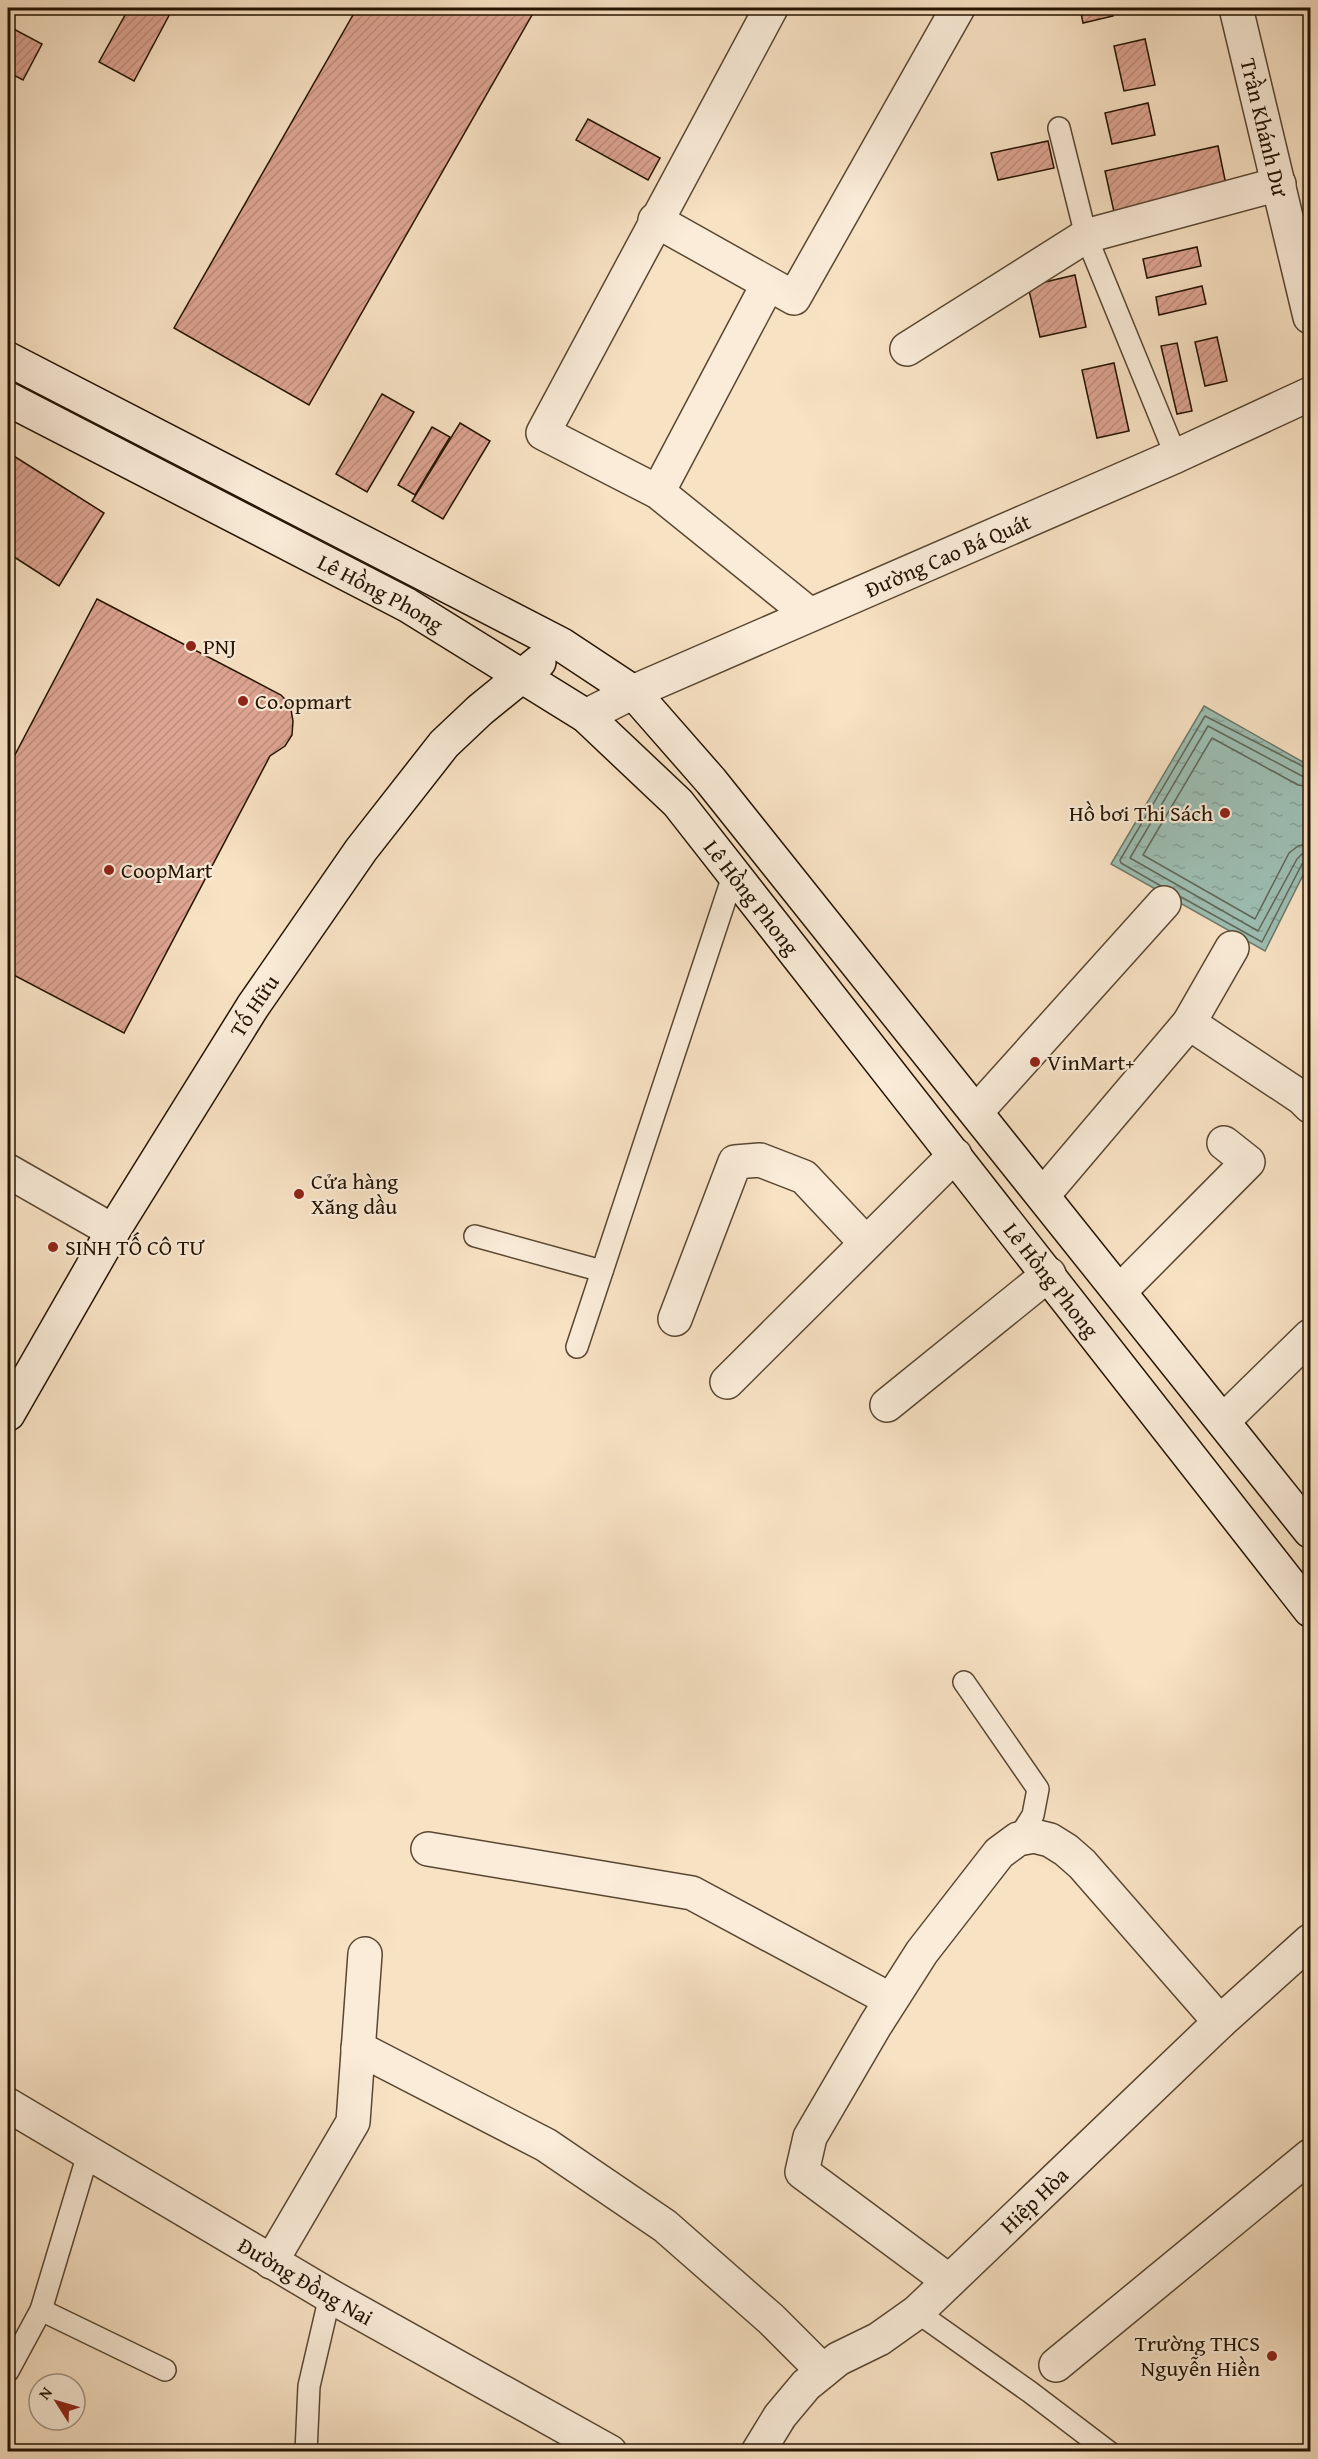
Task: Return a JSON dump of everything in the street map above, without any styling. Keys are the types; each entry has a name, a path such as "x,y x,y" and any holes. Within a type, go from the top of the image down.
{"street":[{"path":"771,8 655,220 543,433 658,492 808,614"},
{"path":"655,220 794,298 958,8"},
{"name":"Trần Khánh Dư","path":"1236,8 1311,317"},
{"path":"908,349 1086,236 1279,184"},
{"path":"658,492 768,284"},
{"name":"Lê Hồng Phong","path":"8,359 562,645 633,692 711,781 1311,1531"},
{"name":"Đường Cao Bá Quát","path":"586,716 633,692 808,614 1176,456 1311,394"},
{"name":"Lê Hồng Phong","path":"8,399 407,605 586,716 678,803 1311,1610"},
{"name":"Tố Hữu","path":"8,1414 112,1231 253,1006 361,850 444,744 521,675 562,645"},
{"path":"976,1112 1164,903"},
{"path":"1043,1195 1189,1023 1232,948"},
{"path":"1189,1023 1308,1097"},
{"path":"1120,1291 1248,1162 1224,1143"},
{"path":"727,1382 955,1155"},
{"path":"675,1319 735,1162 760,1160 804,1177 866,1243"},
{"path":"8,1171 112,1231"},
{"path":"887,1405 1048,1274"},
{"path":"1223,1421 1311,1335"},
{"path":"949,2281 802,2172 810,2137 891,2000 922,1952 999,1853 1018,1839 1034,1836 1050,1840 1066,1850 1090,1873 1220,2022"},
{"path":"428,1848 692,1893 891,2000"},
{"name":"Hiệp Hòa","path":"758,2451 780,2416 806,2385 838,2359 879,2338 917,2312 1220,2022 1311,1941"},
{"path":"271,2262 353,2122 366,1954"},
{"path":"358,2048 546,2145 665,2226 771,2319 823,2371"},
{"name":"Đường Đồng Nai","path":"8,2105 330,2296 610,2451"},
{"path":"1056,2365 1311,2156"}],"lane":[{"path":"1059,128 1086,236 1176,456"},
{"path":"577,1347 734,873"},
{"path":"475,1236 602,1271"},
{"path":"964,1682 1038,1789 1033,1815 1018,1839"},
{"path":"8,2371 41,2310 88,2154"},
{"path":"306,2451 309,2386 330,2296"},
{"path":"41,2310 165,2370"},
{"path":"917,2312 1030,2391 1109,2451"}],"water":[{"name":"Hồ bơi Thi Sách","path":"1204,706 1310,766 1310,861 1265,951 1111,864"}],"building":[{"path":"129,8 173,8 134,81 99,62"},
{"path":"357,8 536,8 309,405 174,328"},
{"path":"1080,8 1111,8 1113,16 1083,23"},
{"path":"8,26 42,44 23,80 8,72"},
{"path":"1145,39 1155,85 1124,91 1114,46"},
{"path":"1148,103 1155,135 1112,144 1105,113"},
{"path":"588,119 660,158 648,180 576,140"},
{"path":"1048,141 1054,168 998,180 991,153"},
{"path":"1218,146 1230,204 1118,230 1105,171"},
{"path":"1197,247 1201,266 1147,278 1143,259"},
{"path":"1075,275 1086,327 1040,337 1028,286"},
{"path":"1202,286 1206,304 1159,315 1156,297"},
{"path":"1217,337 1227,381 1205,386 1195,342"},
{"path":"1177,343 1192,411 1177,414 1161,346"},
{"path":"1114,363 1129,431 1097,438 1082,370"},
{"path":"382,394 414,412 367,492 336,474"},
{"path":"460,423 490,441 443,519 412,501"},
{"path":"432,427 450,437 415,495 398,485"},
{"path":"9,453 104,513 59,586 8,553"},
{"name":"CoopMart","path":"97,599 281,695 290,704 293,721 292,735 285,746 270,756 124,1033 8,972 8,768"}],"place":[{"name":"PNJ","path":"191,646"},
{"name":"Co.opmart","path":"243,701"},
{"name":"Hồ bơi Thi Sách","path":"1225,813"},
{"name":"CoopMart","path":"109,870"},
{"name":"VinMart+","path":"1035,1062"},
{"name":"Cửa hàng Xăng dầu","path":"299,1194"},
{"name":"SINH TỐ CÔ TƯ","path":"53,1247"},
{"name":"Trường THCS Nguyễn Hiền","path":"1272,2356"}]}
